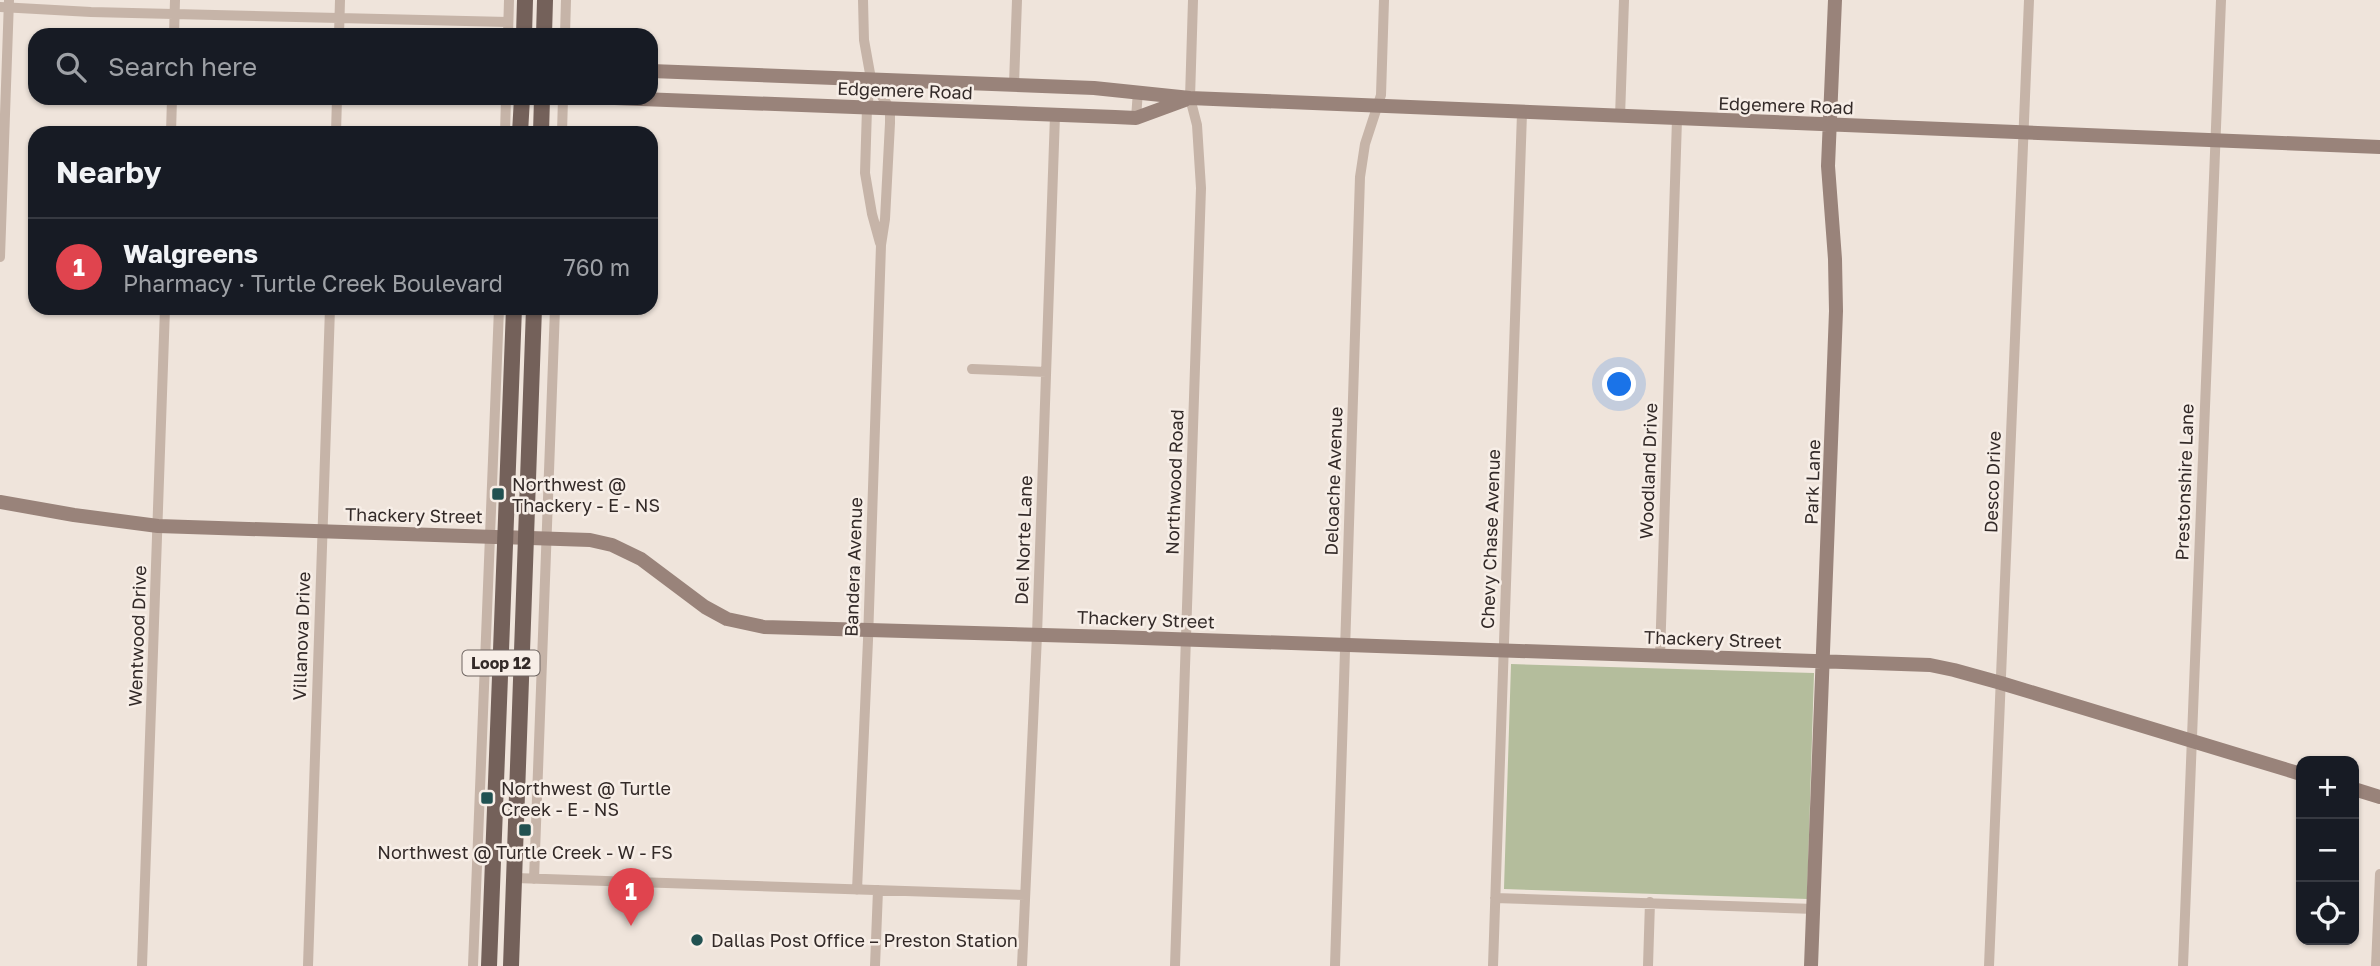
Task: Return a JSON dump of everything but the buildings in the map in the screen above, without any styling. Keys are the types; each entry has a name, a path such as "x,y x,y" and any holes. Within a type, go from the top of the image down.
{"main road":[{"path":"524,28 525,0"},
{"path":"544,28 545,0"},
{"path":"520,126 522,105"},
{"path":"541,126 542,105"},
{"name":"Loop 12","path":"489,966 499,536 514,315"},
{"name":"Loop 12","path":"511,966 534,315"},
{"path":"492,877 515,878"}],"street":[{"path":"174,28 175,0"},
{"path":"339,28 340,0"},
{"path":"508,28 509,0"},
{"path":"565,28 566,0"},
{"name":"Bandera Avenue","path":"863,0 864,40 871,79 867,108 865,173 881,245"},
{"path":"1014,84 1017,0"},
{"name":"Northwood Road","path":"1175,966 1201,188 1197,125 1190,98 1193,0"},
{"name":"Deloache Avenue","path":"1335,966 1360,177 1366,144 1381,95 1384,0"},
{"path":"1620,117 1624,0"},
{"name":"Park Lane","path":"1811,966 1825,662 1837,284 1828,166 1835,0"},
{"name":"Desco Drive","path":"1989,966 2029,0"},
{"name":"Prestonshire Lane","path":"2183,966 2221,0"},
{"path":"0,257 6,5 175,14 508,22"},
{"name":"Edgemere Road","path":"658,71 1014,84 1138,91 1190,98 1522,113 2380,148"},
{"name":"Bandera Avenue","path":"857,890 869,629 881,245 886,219 890,109 871,79"},
{"path":"1136,117 1138,91"},
{"name":"Edgemere Road","path":"658,100 1136,117 1190,98"},
{"path":"171,126 172,105"},
{"path":"336,126 337,105"},
{"path":"505,126 506,105"},
{"path":"562,126 563,105"},
{"name":"Chevy Chase Avenue","path":"1493,966 1522,113"},
{"name":"Del Norte Lane","path":"1022,966 1037,635 1055,115"},
{"name":"Woodland Drive","path":"1660,657 1677,119"},
{"name":"Wentwood Drive","path":"142,966 165,315"},
{"name":"Villanova Drive","path":"308,966 330,315"},
{"path":"472,966 499,536 499,315"},
{"path":"534,879 555,315"},
{"path":"972,369 1046,372"},
{"name":"Thackery Street","path":"0,502 158,526 590,540 629,552 726,619 764,628 869,629 1930,665 2001,683 2296,772"},
{"path":"2359,791 2380,797"},
{"path":"2376,966 2380,874"},
{"path":"515,878 1025,895"},
{"path":"875,966 878,890"},
{"path":"1495,898 1814,909"},
{"path":"1648,966 1650,902"}],"green space":[{"path":"1511,664 1814,673 1807,899 1504,889"}],"place":[{"name":"Northwest @ Thackery - E - NS","path":"498,494"},
{"name":"Northwest @ Turtle Creek - E - NS","path":"487,798"},
{"name":"Northwest @ Turtle Creek - W - FS","path":"525,830"},
{"name":"Walgreens","path":"631,926"},
{"name":"Dallas Post Office – Preston Station","path":"697,940"}]}
